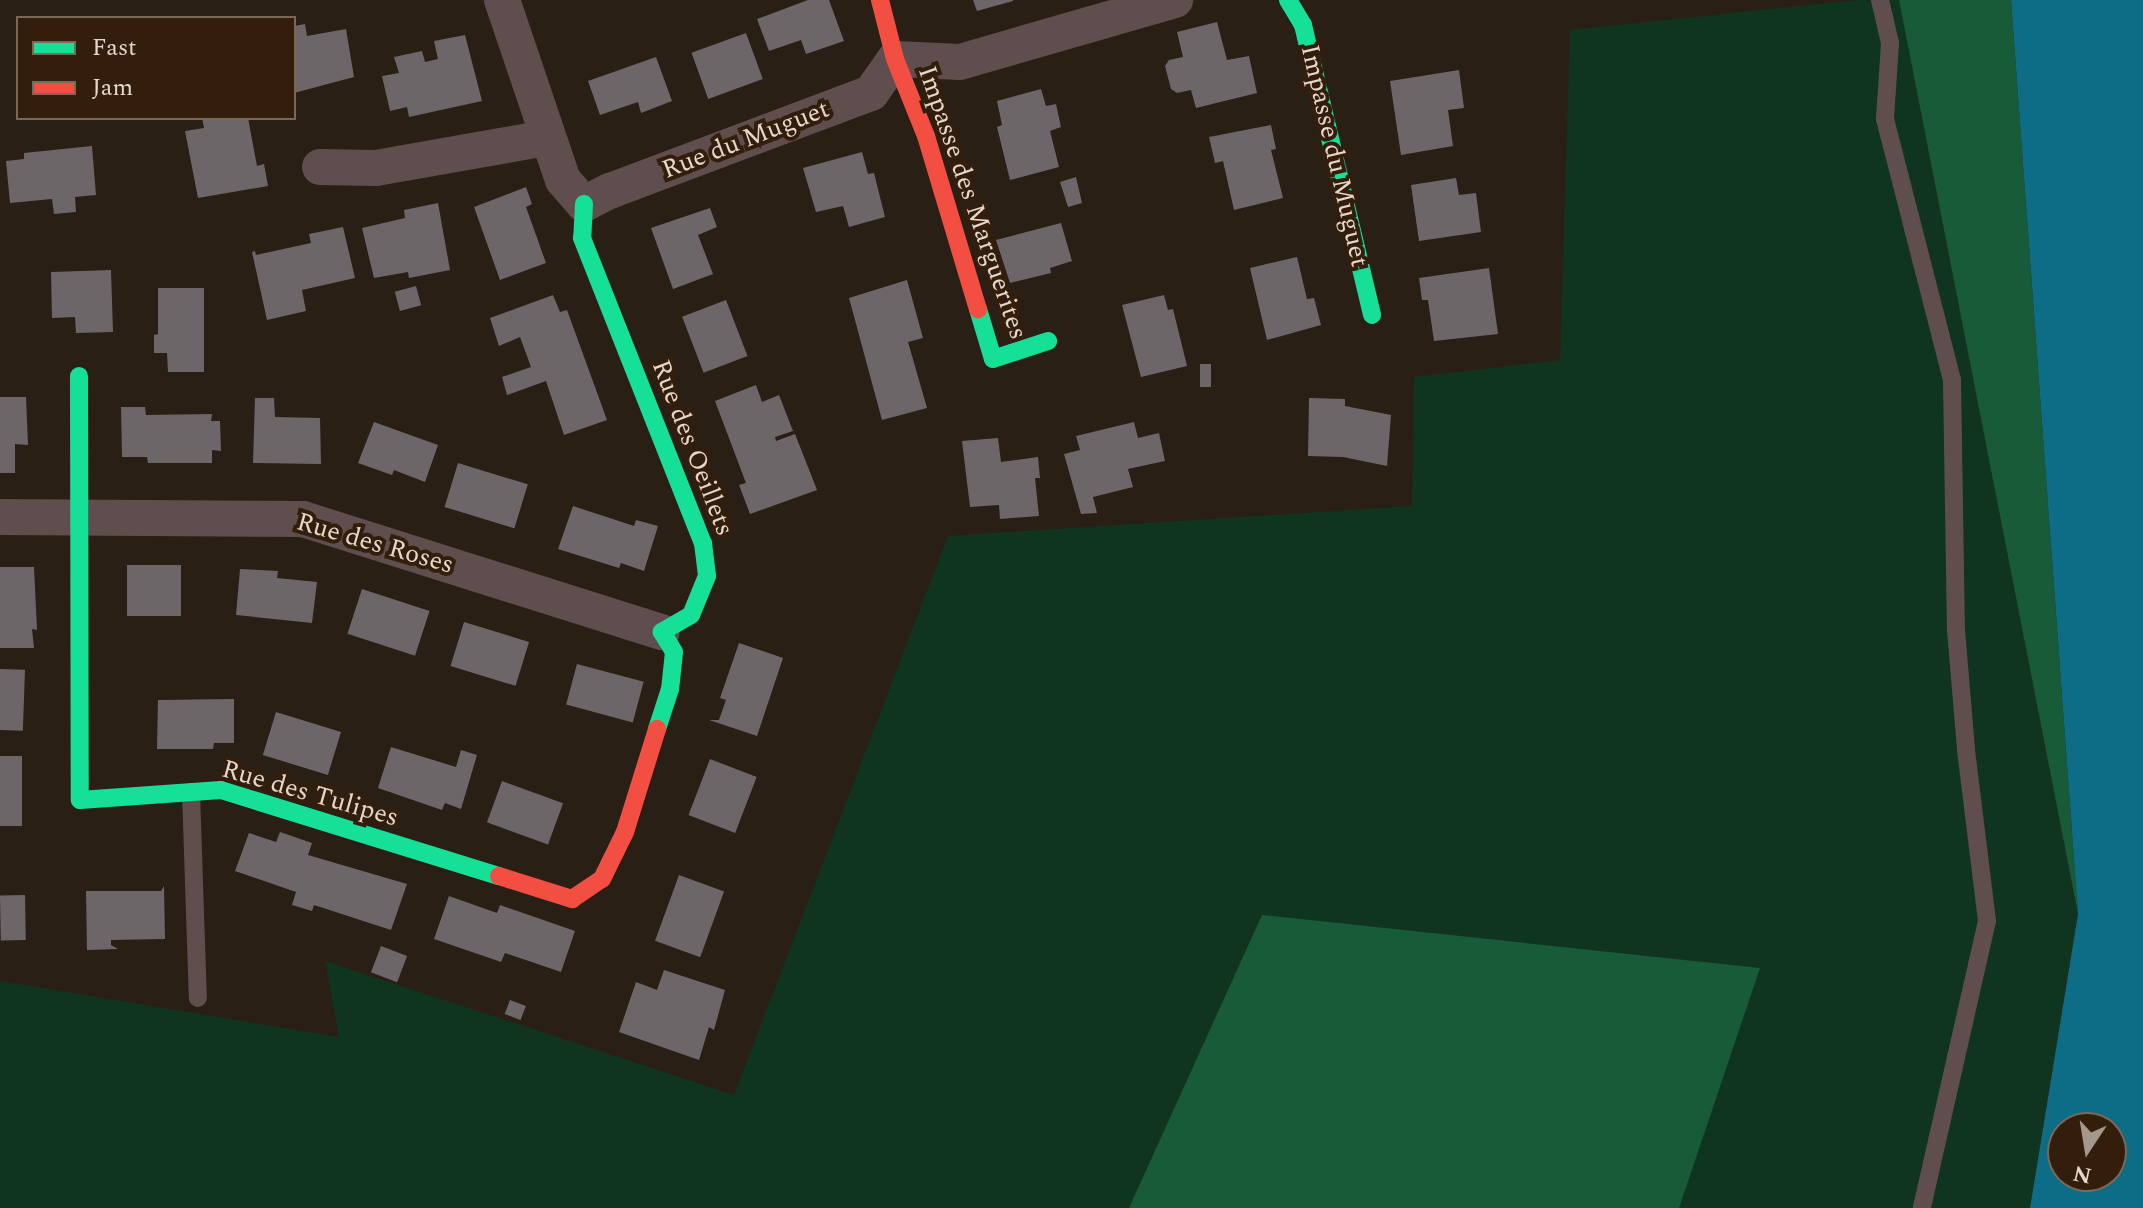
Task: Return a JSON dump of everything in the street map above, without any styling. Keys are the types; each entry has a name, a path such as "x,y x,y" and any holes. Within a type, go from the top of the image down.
{"street":[{"path":"502,0 546,138 563,180 584,204"},
{"path":"880,0 895,59 960,62 1175,0"},
{"name":"Impasse du Muguet","path":"1288,0 1303,25 1372,315"},
{"name":"Rue du Muguet","path":"584,204 610,191 871,93 895,59"},
{"name":"Impasse des Marguerites","path":"895,59 926,136 993,359 1048,341"},
{"path":"320,167 376,168 546,138"},
{"name":"Rue des Oeillets","path":"584,204 582,238 703,543 707,576 691,615 662,632"},
{"path":"79,376 79,515"},
{"name":"Rue des Roses","path":"0,517 79,515 303,519 662,632"},
{"name":"Rue des Tulipes","path":"79,515 80,800 221,790 572,899 602,879 625,832 670,689 674,652 662,632"}],"lane":[{"path":"1880,0 1890,43 1885,119 1952,380 1956,630 1966,750 1987,921 1922,1208"},
{"path":"191,792 198,998"}],"green space":[{"path":"1857,0 1899,0 2078,914 2030,1208 0,1208 0,981 339,1037 325,961 734,1095 948,536 1412,506 1414,377 1560,360 1570,30"},
{"path":"1899,0 2011,0 2078,914"},
{"path":"1262,915 1760,968 1679,1208 1129,1208"}],"water":[{"path":"2011,0 2143,0 2143,1208 2030,1208 2078,914"}],"building":[{"path":"808,0 829,0 844,41 806,54 801,40 769,51 757,19"},
{"path":"973,0 1013,0 1013,1 977,11"},
{"path":"1217,22 1227,60 1249,56 1257,93 1196,108 1191,90 1177,93 1171,89 1165,66 1169,60 1183,57 1177,32"},
{"path":"305,24 307,36 346,29 354,77 296,92 296,26"},
{"path":"746,33 763,79 708,99 691,53"},
{"path":"465,35 482,101 409,117 407,107 390,111 382,76 399,73 394,57 422,51 425,62 438,59 434,41"},
{"path":"656,57 672,101 641,113 638,102 600,115 588,81"},
{"path":"1459,70 1464,108 1448,110 1453,146 1401,155 1390,81"},
{"path":"1041,89 1046,106 1056,104 1061,127 1050,131 1059,167 1010,180 997,127 1002,125 997,101"},
{"path":"202,120 248,120 257,166 264,164 268,186 198,198 185,131 204,128"},
{"path":"1271,125 1276,149 1271,150 1283,198 1234,210 1223,161 1215,163 1209,137"},
{"path":"92,146 96,195 75,197 76,212 54,214 52,199 10,203 6,161 24,159 24,153"},
{"path":"862,152 868,174 874,173 885,217 849,227 843,206 816,212 803,168"},
{"path":"1076,177 1082,203 1068,207 1060,182"},
{"path":"1456,178 1459,195 1476,193 1481,232 1419,241 1411,185"},
{"path":"526,187 532,204 526,207 546,263 500,280 474,207"},
{"path":"438,203 450,270 409,278 408,272 374,278 362,228 405,218 404,210"},
{"path":"710,208 717,227 698,235 713,274 673,289 651,228"},
{"path":"1061,223 1072,261 1050,268 1051,273 1010,283 996,240"},
{"path":"343,227 355,278 302,290 306,311 267,320 252,252 255,251 256,255 311,243 309,234"},
{"path":"1297,257 1307,299 1314,298 1321,325 1267,340 1250,268"},
{"path":"1489,268 1498,334 1434,341 1428,300 1422,300 1419,278"},
{"path":"111,270 113,332 76,333 75,317 52,318 51,272"},
{"path":"907,280 923,338 908,342 927,408 882,420 849,298"},
{"path":"416,286 421,305 400,311 395,292"},
{"path":"158,288 204,288 204,372 168,372 167,353 154,353 154,335 158,334"},
{"path":"553,295 560,312 567,310 607,420 564,435 546,381 507,395 502,377 531,367 520,337 499,346 490,318"},
{"path":"1164,295 1168,310 1173,309 1187,366 1141,377 1122,305"},
{"path":"726,300 748,356 704,373 682,317"},
{"path":"1200,364 1211,364 1211,387 1200,387"},
{"path":"756,385 762,402 779,395 793,431 775,437 776,441 795,434 817,490 750,514 739,485 746,483 715,401"},
{"path":"0,397 26,397 28,445 15,444 15,473 0,473"},
{"path":"255,398 274,398 275,417 320,418 321,464 253,463"},
{"path":"1309,398 1345,399 1345,406 1391,415 1387,466 1343,457 1308,456"},
{"path":"121,407 145,407 146,415 212,414 211,421 220,421 221,451 212,450 212,463 148,463 147,457 122,457"},
{"path":"374,422 438,445 425,482 394,470 392,475 358,463"},
{"path":"1134,422 1138,438 1159,433 1165,461 1128,469 1133,487 1093,497 1097,513 1081,514 1064,454 1080,450 1076,436"},
{"path":"998,438 1001,462 1038,457 1040,478 1035,478 1039,516 1000,519 999,505 970,507 962,441"},
{"path":"458,463 528,484 514,528 445,507"},
{"path":"573,506 634,526 636,520 658,526 644,571 621,563 619,568 558,549"},
{"path":"127,565 181,565 181,616 127,616"},
{"path":"0,567 34,567 37,630 32,629 34,648 0,648"},
{"path":"240,569 278,571 277,578 317,582 312,623 236,615"},
{"path":"362,589 430,611 415,656 347,634"},
{"path":"464,622 529,642 516,686 451,666"},
{"path":"739,643 783,658 757,736 709,720 719,720 726,700 720,698"},
{"path":"577,664 644,682 633,722 566,705"},
{"path":"0,669 25,670 23,731 0,730"},
{"path":"234,699 234,743 214,743 213,749 157,749 158,700"},
{"path":"276,712 341,732 328,775 263,755"},
{"path":"391,747 456,767 461,750 477,755 461,809 445,803 442,810 378,788"},
{"path":"0,756 22,756 22,826 0,826"},
{"path":"710,759 757,777 735,833 688,815"},
{"path":"502,781 563,803 548,845 487,822"},
{"path":"280,832 312,843 308,855 407,884 391,930 314,905 312,911 292,905 296,892 235,871 249,833 276,842"},
{"path":"679,875 724,891 700,957 655,941"},
{"path":"164,886 165,939 111,940 111,945 118,949 87,950 86,891 161,891"},
{"path":"0,895 25,895 26,940 1,940"},
{"path":"449,896 497,913 500,905 575,931 561,972 505,953 501,962 434,939"},
{"path":"381,946 407,956 397,982 371,972"},
{"path":"664,970 725,990 714,1030 709,1027 699,1060 619,1032 636,982 657,990"},
{"path":"510,1000 526,1006 520,1020 505,1014"}],"traffic: fast":[{"path":"1288,0 1303,25 1372,315"},
{"path":"584,204 582,238 703,543 707,576 691,615 662,632 674,652 670,689 657,729"},
{"path":"978,309 993,359 1048,341"},
{"path":"79,376 80,800 221,790 499,876"}],"traffic: jam":[{"path":"880,0 895,59 926,136 978,309"},
{"path":"499,876 572,899 602,879 625,832 657,729"}]}
